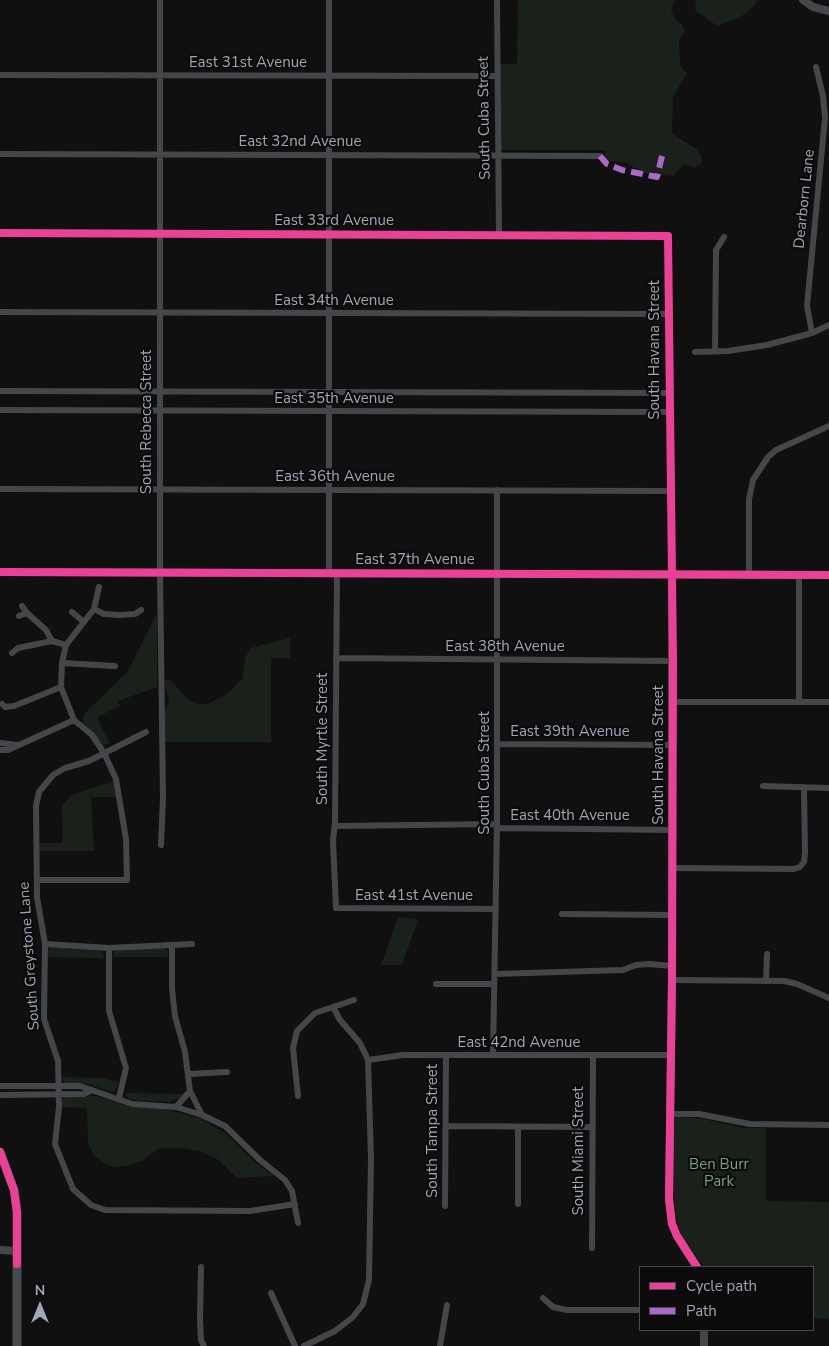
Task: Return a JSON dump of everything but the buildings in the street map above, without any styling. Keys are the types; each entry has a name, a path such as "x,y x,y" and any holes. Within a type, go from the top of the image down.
{"main road":[{"path":"0,1152 14,1190 17,1212 17,1346"}],"street":[{"name":"South Rebecca Street","path":"160,0 160,573 163,798 161,845"},
{"path":"329,0 329,573"},
{"name":"South Cuba Street","path":"497,0 496,76 499,235"},
{"path":"803,0 813,7 829,11"},
{"name":"Dearborn Lane","path":"812,333 807,306 826,141 825,109 816,67"},
{"name":"East 31st Avenue","path":"0,75 496,76"},
{"name":"East 32nd Avenue","path":"0,154 600,156"},
{"name":"East 33rd Avenue","path":"0,233 668,236"},
{"name":"South Havana Street","path":"668,236 673,661 673,868 669,1114 670,1214 677,1236 696,1266"},
{"path":"715,351 716,250 724,237"},
{"name":"East 34th Avenue","path":"0,312 668,314"},
{"path":"695,352 753,348 812,333 829,326"},
{"name":"East 35th Avenue","path":"0,391 669,393"},
{"name":"East 35th Avenue","path":"0,410 669,412"},
{"path":"749,574 750,500 753,480 768,457 776,450 829,426"},
{"name":"East 36th Avenue","path":"0,489 670,491"},
{"name":"South Cuba Street","path":"493,1055 498,744 497,490"},
{"name":"East 37th Avenue","path":"0,572 829,575"},
{"name":"South Myrtle Street","path":"335,905 333,841 335,826 337,574"},
{"path":"799,575 799,702"},
{"path":"37,880 127,880 127,851 116,779 104,752 92,735 74,720 61,687 62,663 66,644 94,608 99,587"},
{"path":"22,606 27,613 38,621 52,641"},
{"path":"94,608 104,614 130,615 140,610"},
{"path":"72,612 84,622"},
{"path":"19,616 27,613"},
{"path":"12,653 18,648 52,641 66,644"},
{"name":"East 38th Avenue","path":"336,658 673,661"},
{"path":"62,663 114,666"},
{"path":"3,708 22,703 61,687"},
{"path":"673,702 829,702"},
{"path":"0,750 8,750 74,720"},
{"name":"South Greystone Lane","path":"146,732 89,760 65,768 53,775 39,792 36,806 36,897 42,920 45,944 44,1019 58,1061 59,1095 55,1144 73,1189 91,1205 118,1211 250,1211 295,1204"},
{"path":"0,743 19,745"},
{"name":"East 39th Avenue","path":"498,744 672,745"},
{"path":"763,786 829,788"},
{"path":"673,868 794,869 804,862 804,787"},
{"name":"East 40th Avenue","path":"335,826 497,826 672,830"},
{"name":"East 41st Avenue","path":"335,905 336,908 341,909 496,909"},
{"path":"562,914 672,915"},
{"path":"45,944 108,948 192,944"},
{"path":"172,945 172,1003 189,1074 190,1091 202,1115"},
{"path":"108,948 108,1011 126,1068 119,1098"},
{"path":"766,981 767,954"},
{"path":"495,974 623,970 636,965 649,964 672,966"},
{"path":"672,980 766,981 798,984 829,998"},
{"path":"436,984 494,984"},
{"path":"298,1096 293,1048 297,1032 315,1013 354,1000"},
{"path":"304,1346 335,1331 353,1317 363,1304 370,1280 370,1081 368,1060 360,1043 340,1020 333,1007"},
{"name":"East 42nd Avenue","path":"368,1060 403,1055 671,1055"},
{"name":"South Tampa Street","path":"445,1206 446,1055"},
{"name":"South Miami Street","path":"592,1248 591,1127 593,1055"},
{"path":"189,1074 227,1072"},
{"path":"0,1086 80,1086 132,1104 176,1107 202,1115 225,1126 260,1160 285,1180 292,1191 298,1223"},
{"path":"0,1095 84,1094 92,1090"},
{"path":"176,1107 190,1091"},
{"path":"669,1114 699,1114 750,1124 829,1125"},
{"path":"446,1126 591,1127"},
{"path":"518,1127 518,1204"},
{"path":"0,1250 18,1251"},
{"path":"201,1267 200,1319 201,1340 204,1346"},
{"path":"271,1293 295,1346"},
{"path":"543,1298 553,1307 567,1310 639,1310"},
{"path":"440,1346 446,1305"},
{"path":"704,1331 704,1346"}],"green space":[{"path":"518,0 675,0 671,10 685,32 679,40 680,65 687,74 673,96 672,133 696,149 702,156 702,163 694,168 684,164 673,176 642,173 627,163 605,160 605,150 501,150 500,64 517,64"},
{"path":"696,0 757,0 755,5 739,18 717,26 695,10"},
{"path":"157,613 157,687 118,701 120,706 97,717 110,744 103,745 83,723 84,714 128,671"},
{"path":"290,638 290,658 271,658 271,742 165,742 165,711 169,701 164,680 170,680 188,699 196,704 208,704 227,694 242,679 246,656 251,648"},
{"path":"113,781 116,797 91,797 94,851 39,851 39,843 63,843 62,805 72,795"},
{"path":"398,917 418,919 402,965 381,965"},
{"path":"155,947 167,949 168,957 112,957 115,951"},
{"path":"49,948 100,951 103,952 104,958 47,957"},
{"path":"62,1077 102,1078 119,1082 115,1091 111,1092 89,1084 65,1083"},
{"path":"125,1093 183,1094 180,1098 170,1102 132,1100"},
{"path":"97,1096 131,1107 158,1107 202,1119 226,1134 256,1163 274,1176 237,1178 219,1160 200,1151 181,1148 160,1148 142,1161 127,1166 113,1167 102,1162 93,1154 88,1142 87,1108 61,1107 61,1101 65,1097"},
{"name":"Ben Burr Park","path":"678,1117 698,1118 744,1128 766,1128 766,1201 829,1202 829,1319 814,1318 814,1266 703,1266 681,1236 676,1214 673,1194 673,1120"}],"marked path":[{"path":"600,156 607,164 622,170 657,177 662,156"}],"cycle path":[{"path":"0,233 668,236 673,661 669,1199 672,1224 677,1236 696,1266"},
{"path":"0,572 829,575"},
{"path":"0,1152 14,1190 17,1212 17,1264"}]}
